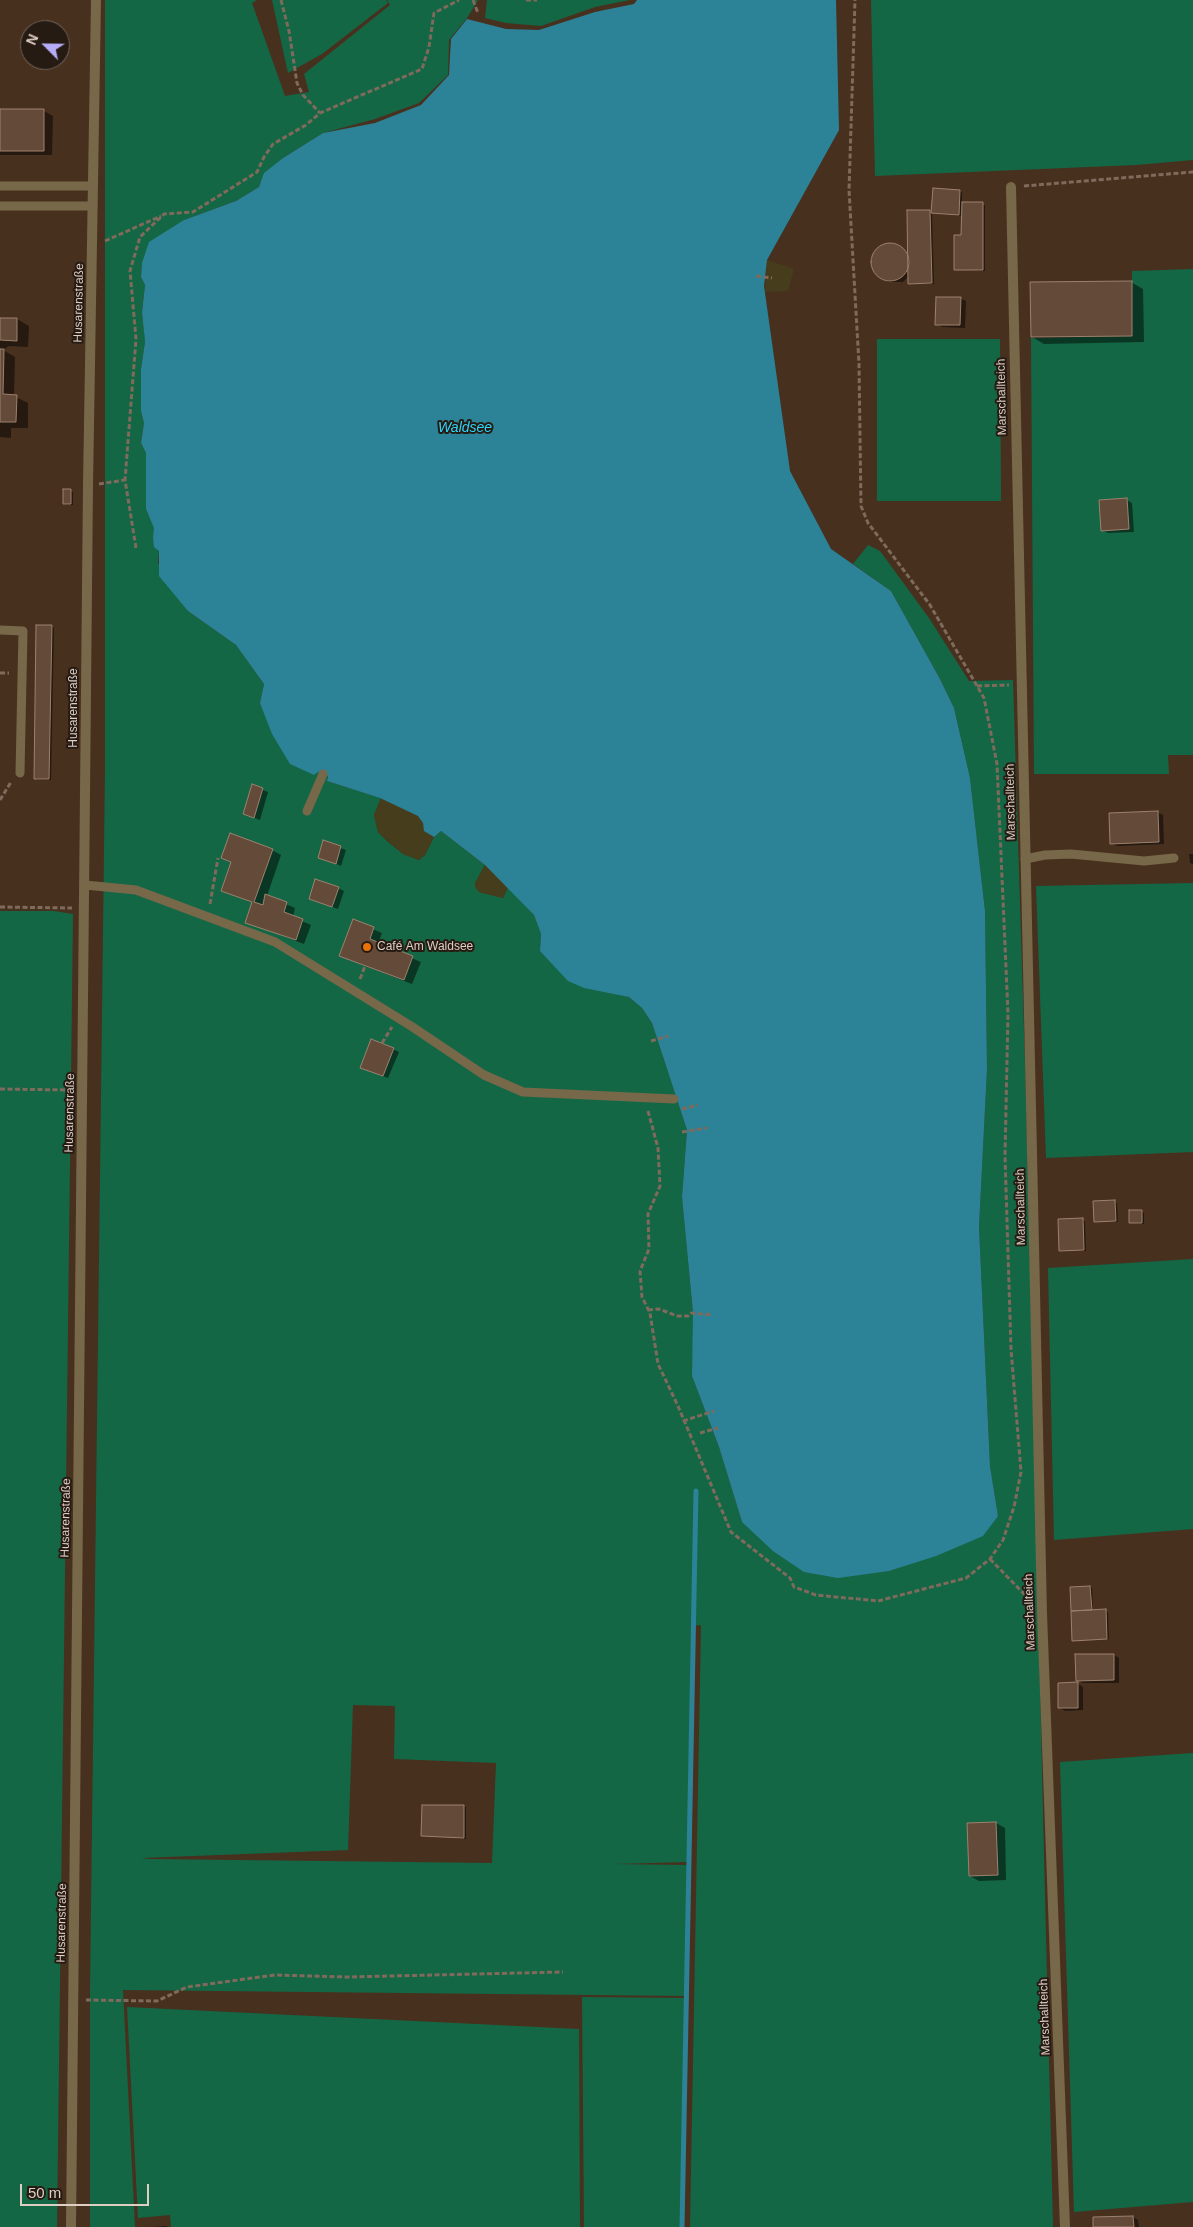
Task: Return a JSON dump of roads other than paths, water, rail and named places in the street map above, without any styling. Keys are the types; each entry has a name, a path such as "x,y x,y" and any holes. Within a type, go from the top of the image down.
{"street":[{"name":"Husarenstraße","path":"71,2227 88,485 96,0"},
{"name":"Marschallteich","path":"1011,187 1042,1613 1065,2227"}],"lane":[{"path":"0,186 93,186"},
{"path":"0,206 94,206"},
{"path":"0,630 23,631 20,773"},
{"path":"307,812 322,774"},
{"path":"1025,860 1045,855 1071,854 1144,861 1174,858"},
{"path":"85,885 136,890 275,942 412,1026 484,1075 523,1092 674,1099"}],"water":[{"name":"Waldsee","path":"637,0 836,0 839,130 767,260 764,286 790,471 831,549 891,591 954,708 970,778 985,911 987,1069 979,1227 990,1466 998,1516 983,1536 936,1556 889,1571 838,1578 804,1572 773,1551 742,1522 719,1447 692,1376 693,1313 682,1197 687,1130 652,1023 642,1008 629,997 584,988 568,981 540,951 541,934 534,915 485,865 441,831 434,837 424,831 423,823 418,816 380,798 327,781 328,776 318,772 314,775 290,764 272,734 260,703 264,684 236,645 188,611 159,576 159,551 154,547 154,528 146,509 146,453 141,443 144,423 141,411 141,369 145,342 142,312 145,285 141,277 142,263 149,242 184,220 236,201 259,187 264,173 283,158 323,133 375,123 421,105 449,75 451,39 467,19 506,29 539,30 595,12 634,4"}],"waterway":[{"path":"682,2227 696,1491"}],"place":[{"name":"Café Am Waldsee","path":"367,947"}]}
